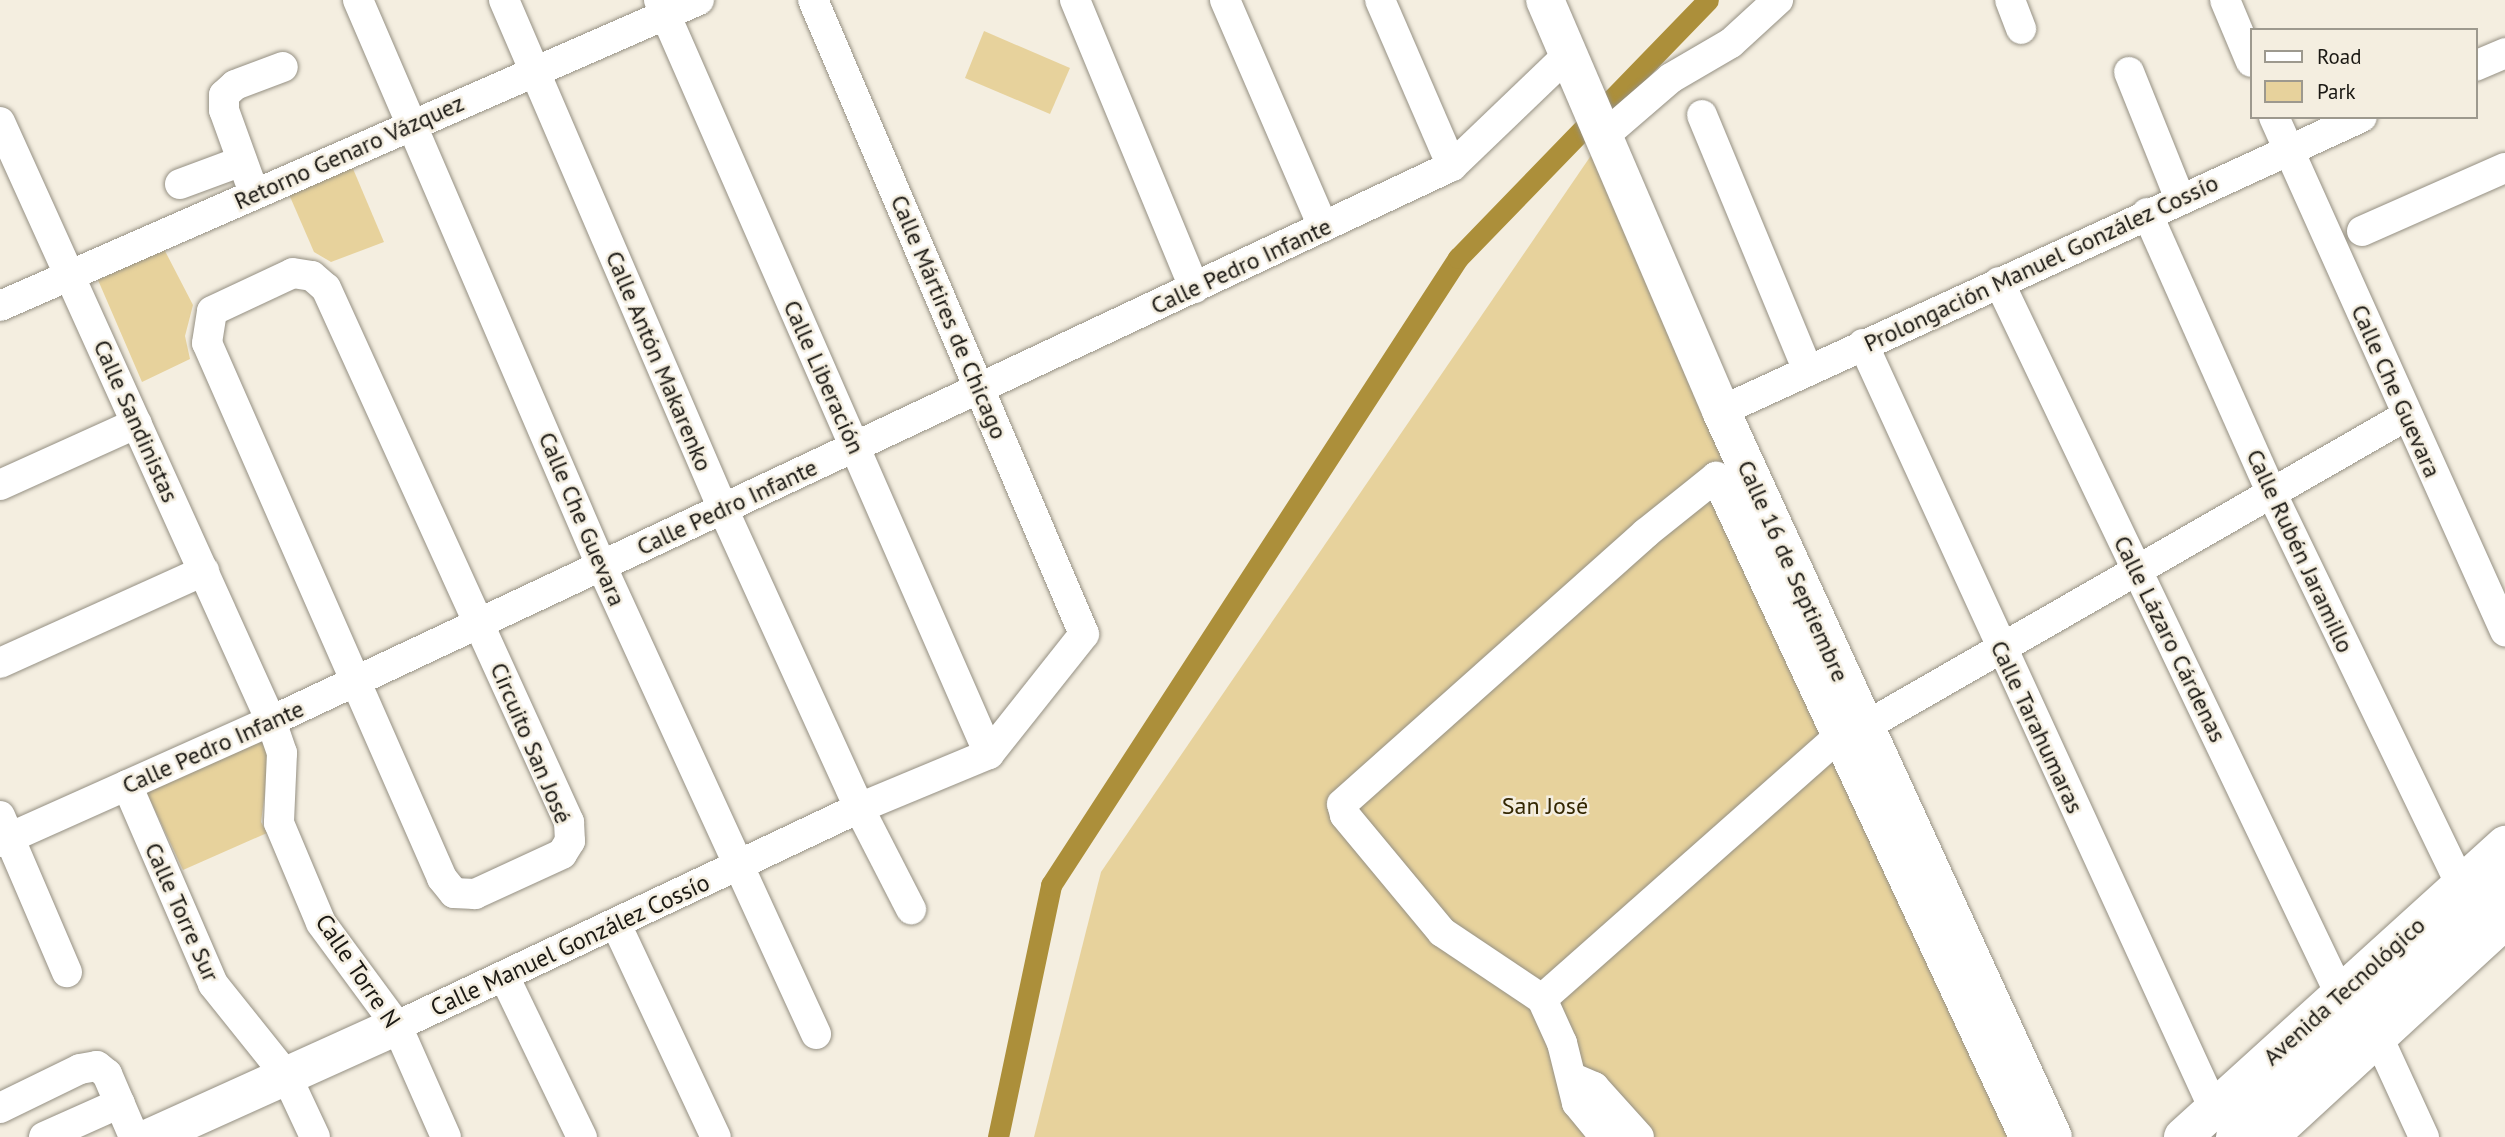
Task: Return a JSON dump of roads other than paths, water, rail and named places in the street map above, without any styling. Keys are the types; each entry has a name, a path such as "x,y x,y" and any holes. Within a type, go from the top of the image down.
{"main road":[{"name":"Calle 16 de Septiembre","path":"1545,0 1576,64 1852,732 2053,1137"},
{"name":"Avenida Tecnológico","path":"2183,1137 2222,1123 2341,996 2505,845"},
{"path":"2269,1137 2503,928"},
{"name":"Calle Manuel González Cossío","path":"151,1137 397,1026"}],"street":[{"name":"Calle Che Guevara","path":"358,0 414,124 601,565 816,1034"},
{"name":"Calle Antón Makarenko","path":"504,0 723,509 859,808 911,909"},
{"name":"Retorno Genaro Vázquez","path":"0,306 70,273 534,72 662,7 699,0"},
{"name":"Calle Mártires de Chicago","path":"813,0 1084,634 989,754"},
{"path":"1074,0 1194,288"},
{"path":"1225,0 1323,227"},
{"path":"1380,0 1452,166"},
{"path":"1602,127 1671,78 1731,43 1778,0"},
{"path":"2010,0 2021,29"},
{"path":"2225,0 2250,60"},
{"name":"Calle Liberación","path":"662,7 989,754"},
{"path":"2477,65 2505,53"},
{"name":"Calle Pedro Infante","path":"3,832 127,785 271,721 1452,166 1576,64"},
{"path":"254,193 224,110 224,95 235,85 283,67"},
{"path":"2129,72 2180,199"},
{"path":"1702,115 1807,369"},
{"name":"Calle Che Guevara","path":"2275,119 2406,416 2494,577 2505,631"},
{"name":"Prolongación Manuel González Cossío","path":"1721,411 2147,213 2358,119"},
{"name":"Calle Sandinistas","path":"1,126 271,721"},
{"path":"180,184 242,161"},
{"path":"2362,231 2505,168"},
{"name":"Calle Rubén Jaramillo","path":"2147,213 2271,492 2461,885"},
{"name":"Circuito San José","path":"293,273 312,276 326,288 480,623 569,822 570,841 558,856 475,894 449,889 356,681 206,343 212,311 293,273"},
{"name":"Calle Lázaro Cárdenas","path":"1999,282 2341,996"},
{"name":"Calle Tarahumaras","path":"1863,344 2222,1123"},
{"path":"1542,999 1852,732 2002,650 2406,416"},
{"path":"0,485 137,423"},
{"path":"1605,1137 1577,1102 1573,1078 1542,999 1442,932 1345,815 1342,804 1714,477 1722,482 1852,732 2024,1137"},
{"path":"0,663 204,571"},
{"name":"Calle Torre N","path":"271,721 282,753 279,823 330,938 397,1026 446,1137"},
{"name":"Calle Manuel González Cossío","path":"397,1026 859,808 989,754"},
{"name":"Calle Torre Sur","path":"127,785 213,984 286,1076 315,1137"},
{"path":"3,832 67,972"},
{"path":"2222,1123 2505,882"},
{"path":"616,924 716,1137"},
{"path":"504,976 582,1137"},
{"path":"2378,1037 2424,1137"},
{"path":"0,1108 90,1066 103,1069 134,1137"},
{"path":"1573,1078 1594,1087 1639,1137"},
{"path":"44,1137 120,1102"}],"waterway":[{"path":"998,1137 1051,885 1458,258 1708,0"}],"park label":[{"name":"San José","path":"1545,806"}]}
